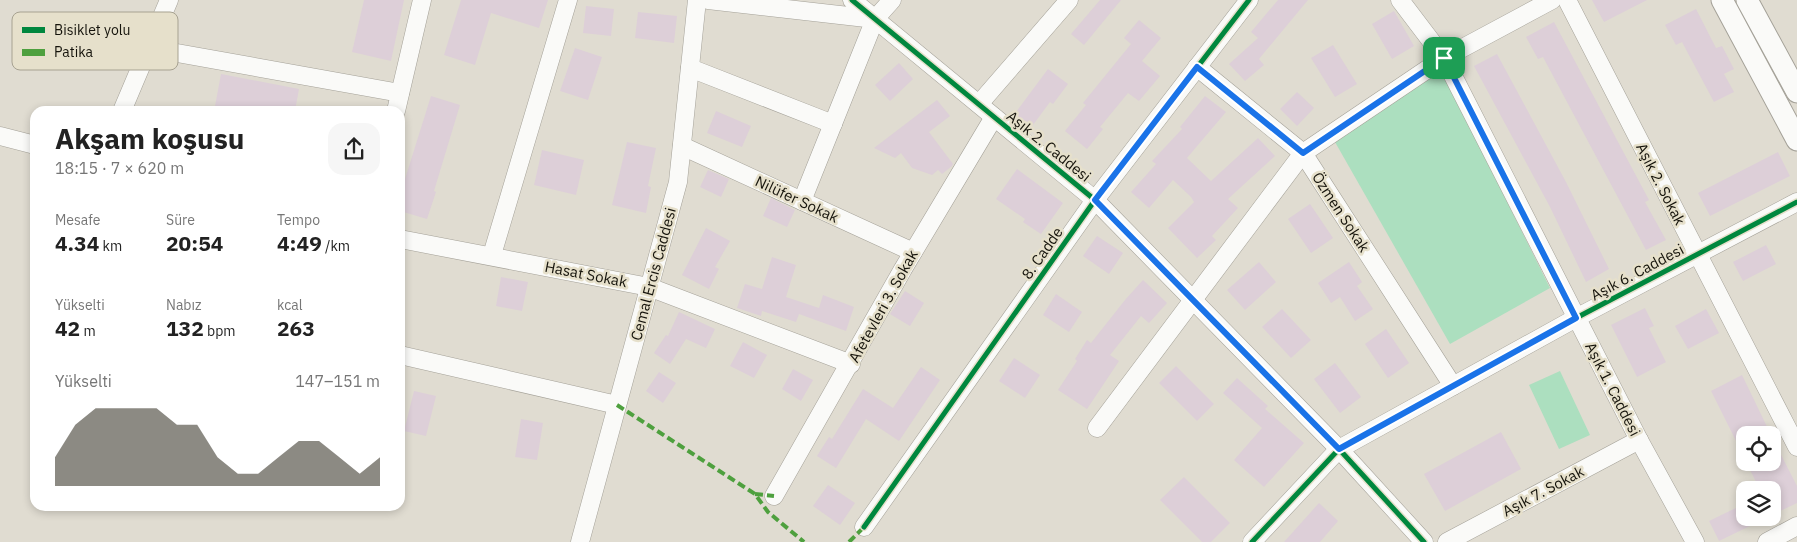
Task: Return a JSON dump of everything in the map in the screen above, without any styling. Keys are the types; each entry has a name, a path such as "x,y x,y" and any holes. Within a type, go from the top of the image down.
{"street":[{"path":"164,12 169,0"},
{"path":"397,106 422,0"},
{"path":"492,255 568,0"},
{"path":"709,0 875,19"},
{"name":"Cemal Ercis Caddesi","path":"580,542 678,182 690,68 709,0"},
{"name":"Aşık 2. Caddesi","path":"852,0 1095,200 1339,449 1424,542"},
{"path":"802,201 875,19 892,0"},
{"path":"978,104 1069,0"},
{"name":"8. Cadde","path":"864,527 1095,200 1249,0"},
{"name":"Aşık 1. Caddesi","path":"1400,0 1444,58 1639,440 1694,542"},
{"path":"1097,428 1303,153 1444,58 1552,0"},
{"name":"Aşık 2. Sokak","path":"1566,0 1797,447"},
{"path":"1722,0 1797,140"},
{"path":"1747,0 1797,92"},
{"path":"178,53 400,94"},
{"name":"Özmen Sokak","path":"1197,67 1303,153 1453,386"},
{"path":"690,68 833,124"},
{"path":"124,106 140,70"},
{"name":"Afetevleri 3. Sokak","path":"774,496 851,364 913,252 994,117"},
{"path":"0,136 30,144"},
{"name":"Nilüfer Sokak","path":"682,146 913,252"},
{"name":"Aşık 6. Caddesi","path":"1252,542 1339,449 1576,318 1797,202"},
{"name":"Hasat Sokak","path":"405,240 492,255 649,287 851,364"},
{"path":"405,355 617,405"},
{"name":"Aşık 7. Sokak","path":"1447,542 1639,440"},
{"path":"1766,542 1797,526"}],"green space":[{"path":"1434,55 1550,288 1450,344 1331,135"},
{"path":"1560,371 1590,435 1559,449 1529,385"}],"building":[{"path":"364,0 404,0 391,61 352,52"},
{"path":"461,0 548,0 539,28 491,13 475,65 444,55"},
{"path":"1100,0 1121,0 1084,45 1071,34"},
{"path":"1278,0 1308,0 1259,59 1264,65 1245,81 1229,64 1258,38 1251,32"},
{"path":"1592,0 1647,0 1604,22"},
{"path":"586,6 614,9 611,36 583,33"},
{"path":"1696,9 1716,48 1722,46 1734,69 1724,74 1734,92 1714,102 1682,42 1676,45 1665,25"},
{"path":"1394,11 1414,46 1392,59 1372,24"},
{"path":"638,12 677,16 674,43 635,38"},
{"path":"1139,20 1161,38 1142,61 1160,76 1139,101 1128,93 1100,127 1103,129 1087,149 1065,131 1086,105 1083,103 1131,44 1124,38"},
{"path":"1554,22 1649,200 1645,202 1666,240 1646,250 1543,57 1538,59 1526,37"},
{"path":"1333,45 1357,84 1335,97 1311,58"},
{"path":"575,48 602,57 588,100 560,91"},
{"path":"1497,54 1566,182 1609,269 1586,282 1550,207 1474,66"},
{"path":"899,63 913,79 890,101 875,85"},
{"path":"1048,69 1068,84 1053,104 1050,102 1030,129 1013,116"},
{"path":"221,74 299,89 296,106 215,106"},
{"path":"1297,92 1314,108 1297,126 1280,109"},
{"path":"431,96 460,105 427,219 405,212 405,179"},
{"path":"1205,96 1226,112 1187,158 1211,181 1258,138 1275,156 1228,199 1238,208 1212,236 1216,240 1197,258 1168,228 1194,202 1191,197 1173,180 1149,208 1131,192 1156,164 1152,161 1182,129 1180,127"},
{"path":"937,100 950,116 929,132 953,164 942,174 938,170 932,175 912,168 901,153 895,158 874,148"},
{"path":"716,111 751,126 742,147 707,133"},
{"path":"627,142 656,148 648,186 651,187 646,213 612,205"},
{"path":"542,150 584,160 576,195 534,185"},
{"path":"1778,152 1790,176 1710,216 1698,193"},
{"path":"1017,169 1063,203 1041,234 1023,222 1025,219 996,199"},
{"path":"708,170 729,179 721,197 700,187"},
{"path":"771,198 795,210 787,227 763,216"},
{"path":"1310,204 1333,238 1311,253 1288,219"},
{"path":"706,228 730,241 715,267 719,269 709,289 682,275"},
{"path":"1097,236 1123,253 1109,274 1083,256"},
{"path":"1766,245 1776,264 1743,281 1733,262"},
{"path":"772,257 796,265 786,297 819,308 823,295 854,307 846,331 799,314 796,322 762,311 761,316 737,308 745,284 762,289"},
{"path":"1259,262 1276,282 1245,310 1227,290"},
{"path":"1349,262 1362,282 1357,286 1373,309 1355,321 1340,297 1331,303 1318,283"},
{"path":"501,277 528,282 522,311 496,306"},
{"path":"1143,280 1167,303 1149,323 1141,316 1110,355 1119,361 1087,409 1058,390 1077,361 1075,359 1087,340 1091,343"},
{"path":"905,291 924,303 910,326 890,314"},
{"path":"1056,294 1082,312 1069,332 1043,315"},
{"path":"1645,308 1654,326 1649,328 1666,362 1637,377 1611,325"},
{"path":"1282,309 1311,340 1291,358 1262,327"},
{"path":"1706,309 1719,333 1688,349 1675,326"},
{"path":"679,312 715,329 706,348 686,339 670,364 654,353 666,335 668,336"},
{"path":"1386,329 1409,363 1388,378 1365,344"},
{"path":"743,342 767,355 754,378 730,366"},
{"path":"1014,358 1040,375 1025,398 999,381"},
{"path":"1335,363 1361,397 1340,413 1314,379"},
{"path":"1176,366 1214,404 1197,421 1159,383"},
{"path":"921,367 940,380 899,441 866,419 836,468 817,456 829,437 832,439 863,389 893,408"},
{"path":"793,369 813,380 801,401 782,389"},
{"path":"659,372 676,383 663,403 646,391"},
{"path":"1742,375 1767,426 1736,426 1736,441 1711,391"},
{"path":"1237,378 1268,406 1265,409 1304,443 1264,487 1234,460 1262,428 1223,393"},
{"path":"414,391 436,396 426,436 405,431"},
{"path":"521,419 543,423 537,460 515,457"},
{"path":"1501,432 1521,469 1445,511 1424,474"},
{"path":"1781,455 1797,486 1797,503 1781,511 1781,481 1756,481 1750,471 1781,471"},
{"path":"1184,477 1230,523 1211,542 1202,542 1160,500"},
{"path":"828,485 855,503 840,525 813,506"},
{"path":"1319,503 1338,521 1320,542 1284,542"},
{"path":"1736,508 1736,526 1750,526 1719,541 1709,521"}],"marked path":[{"path":"617,405 755,494 768,512 804,542"},
{"path":"755,494 774,496"},
{"path":"849,542 864,527"}],"cycle path":[{"path":"852,0 1095,200 1339,449 1424,542"},
{"path":"864,527 1095,200 1249,0"},
{"path":"1252,542 1339,449 1576,318 1797,202"}],"route":[{"path":"1444,58 1576,318 1339,449 1095,200 1197,67 1303,153 1444,58"}]}
